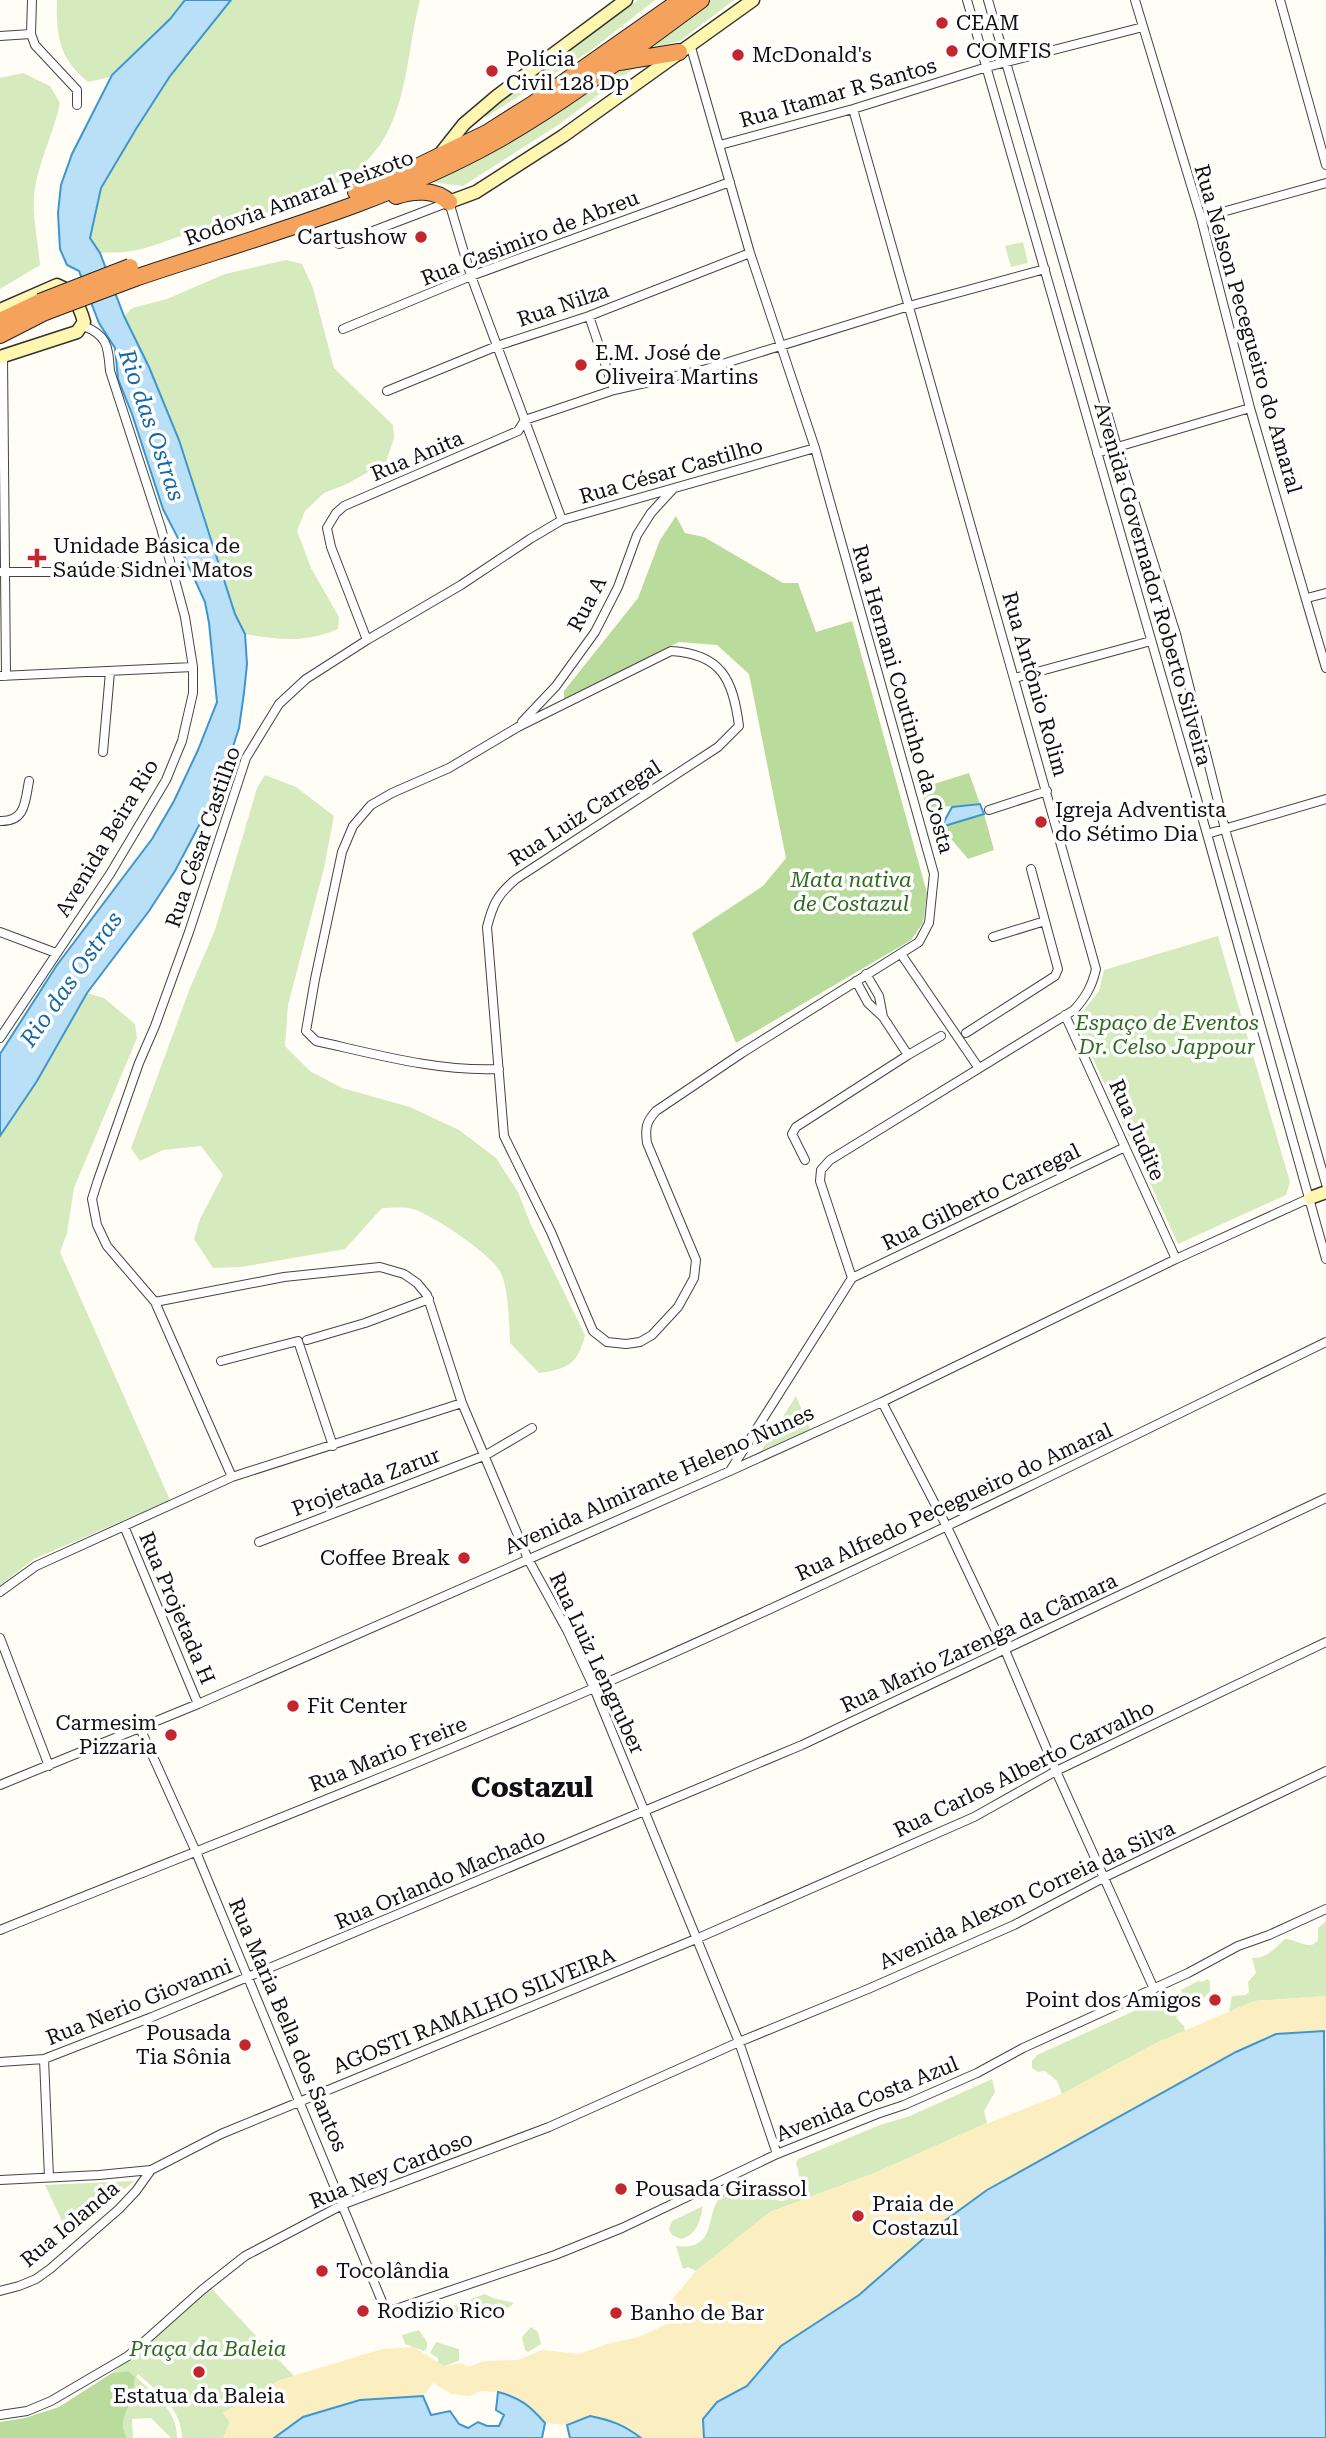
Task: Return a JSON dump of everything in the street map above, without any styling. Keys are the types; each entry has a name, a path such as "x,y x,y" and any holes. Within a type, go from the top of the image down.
{"highway":[{"path":"642,28 670,0"},
{"name":"Rodovia Amaral Peixoto","path":"0,321 334,201 438,157 487,133 533,104 681,0"},
{"name":"Rodovia Amaral Peixoto","path":"132,272 387,193 495,141 557,104 701,0"},
{"path":"617,62 684,48"},
{"path":"353,205 372,205 405,192 438,194 449,202"},
{"name":"Rodovia Amaral Peixoto","path":"0,335 42,307"}],"main road":[{"path":"438,157 470,119 521,77 626,0"},
{"path":"449,202 477,192 563,136 753,0"},
{"path":"470,119 487,133"},
{"path":"0,310 57,285 67,290 79,305 84,322 77,332 2,356"},
{"name":"Avenida Almirante Heleno Nunes","path":"1310,1198 1326,1192"}],"street":[{"path":"32,0 31,34 34,45 77,90 77,105"},
{"name":"Avenida Governador Roberto Silveira","path":"967,0 1207,834 1326,1259"},
{"name":"Avenida Governador Roberto Silveira","path":"988,0 1117,447 1176,634 1225,828 1326,1184"},
{"name":"Rua Nelson Pecegueiro do Amaral","path":"1135,0 1200,218 1250,408 1326,668"},
{"path":"1280,0 1326,165"},
{"name":"Rua Itamar R Santos","path":"720,145 853,109 987,67 1143,27"},
{"path":"0,36 31,34"},
{"name":"Rua Hernani Coutinho da Costa","path":"496,1037 504,1136 551,1232 593,1331 607,1342 640,1342 652,1335 678,1307 694,1278 696,1260 647,1143 645,1128 649,1119 656,1111 742,1053 919,942 929,923 934,874 815,448 750,253 720,145 684,48"},
{"name":"Rua Antônio Rolim","path":"852,1278 820,1181 821,1170 830,1160 1074,1010 1093,983 1096,969 853,109"},
{"name":"Rua Casimiro de Abreu","path":"343,329 471,276 730,182"},
{"path":"1200,218 1326,183"},
{"path":"339,244 449,202 471,276 562,520"},
{"name":"Rua Nilza","path":"387,391 497,346 589,316 750,253"},
{"name":"Rua Anita","path":"367,640 331,547 327,528 335,513 344,506 518,431 525,420 614,390 704,370 909,306 1045,269"},
{"path":"589,316 614,390"},
{"name":"Avenida Beira Rio","path":"0,1038 110,873 166,780 182,741 193,693 193,667 185,617 110,371 108,348 102,335 83,326"},
{"path":"2,356 3,676 193,667"},
{"path":"1097,453 1250,408"},
{"name":"Rua César Castilho","path":"232,1477 155,1302 107,1247 97,1225 92,1199 139,1063 189,932 246,758 279,704 306,680 367,640 461,586 530,538 562,520 815,448"},
{"name":"Rua A","path":"518,727 556,686 595,632 618,587 637,535 651,513 673,489"},
{"path":"3,573 173,572"},
{"path":"1307,598 1326,593"},
{"path":"1015,678 1151,641"},
{"name":"Rua Luiz Carregal","path":"496,1037 487,927 493,904 503,889 718,747 739,726 731,684 721,672 696,653 671,651 518,727"},
{"path":"103,752 110,672"},
{"path":"499,1069 458,1068 386,1056 316,1041 306,1031 314,979 342,852 353,826 371,805 449,768 518,727"},
{"path":"0,821 13,820 19,816 29,781"},
{"path":"989,810 1047,791"},
{"path":"1207,834 1326,799"},
{"path":"966,1033 1055,976 1058,969 1031,869"},
{"path":"993,937 1045,921"},
{"path":"0,932 56,953"},
{"path":"901,954 978,1067"},
{"path":"866,974 878,996 883,1017"},
{"path":"856,981 868,1003 883,1017 908,1055"},
{"name":"Rua Judite","path":"1065,1015 1176,1259"},
{"path":"806,1160 792,1134 796,1127 941,1036"},
{"name":"Rua Gilberto Carregal","path":"852,1278 1125,1147"},
{"name":"Avenida Almirante Heleno Nunes","path":"0,1785 198,1704 730,1471 882,1402 1176,1259 1310,1198"},
{"name":"Rua Luiz Lengruber","path":"155,1302 284,1278 380,1267 404,1274 417,1283 429,1299 462,1404 486,1455 528,1559 594,1688 739,2042 777,2154"},
{"path":"730,1471 852,1278"},
{"path":"307,1340 365,1323 429,1299"},
{"path":"221,1361 298,1341 333,1446"},
{"name":"Rua Alfredo Pecegueiro do Amaral","path":"594,1688 947,1527 1326,1342"},
{"path":"882,1402 947,1527 1005,1650 1154,1989"},
{"path":"0,1592 36,1566 232,1477 462,1404"},
{"name":"Projetada Zarur","path":"259,1542 486,1455 532,1428"},
{"name":"Rua Mario Zarenga da Câmara","path":"644,1812 802,1745 1326,1498"},
{"name":"Rua Projetada H","path":"124,1526 198,1704"},
{"path":"0,1638 49,1766"},
{"name":"Rua Carlos Alberto Carvalho","path":"696,1939 974,1817 1056,1771 1326,1642"},
{"name":"Rua Mario Freire","path":"0,1930 594,1688"},
{"name":"Rua Maria Bella dos Santos","path":"140,1728 196,1852 386,2309 399,2310 415,2303"},
{"name":"Avenida Alexon Correia da Silva","path":"739,2042 1014,1925 1104,1878 1326,1771"},
{"name":"Rua Orlando Machado","path":"249,1978 644,1812"},
{"name":"Avenida Costa Azul","path":"415,2303 555,2255 622,2228 777,2154 877,2113 904,2105 977,2073 1023,2048 1154,1989 1238,1946 1326,1909"},
{"name":"AGOSTI RAMALHO SILVEIRA","path":"151,2170 221,2134 696,1939"},
{"name":"Rua Nerio Giovanni","path":"0,2062 44,2059 249,1978"},
{"name":"Rua Ney Cardoso","path":"0,2416 27,2411 51,2402 128,2356 244,2256 344,2204 549,2127 739,2042"},
{"path":"44,2059 49,2177"},
{"path":"0,2180 151,2170"},
{"name":"Rua Iolanda","path":"0,2291 28,2283 50,2269 119,2209 151,2170"}],"green space":[{"path":"57,0 185,0 170,19 110,77 88,82 71,64 61,46 57,25"},
{"path":"231,0 420,0 404,82 389,129 373,153 353,173 328,189 301,201 139,250 100,253 90,238 101,188 170,76"},
{"path":"638,0 655,0 590,51 486,117 484,111 528,82"},
{"path":"707,0 734,0 680,41 641,51"},
{"path":"645,62 558,125 463,186 424,181 617,67"},
{"path":"23,73 50,86 60,103 35,188 34,216 40,265 0,289 0,78"},
{"path":"1023,242 1028,263 1011,267 1005,246"},
{"path":"286,260 302,264 313,288 334,368 393,425 394,438 386,462 347,484 324,493 305,511 297,531 311,568 339,617 338,629 314,637 292,639 245,634 235,614 212,537 172,425 124,316 132,308 167,299 225,274"},
{"name":"Mata nativa de Costazul","path":"676,516 685,533 704,537 783,583 798,583 816,632 852,621 927,893 923,923 911,940 736,1043 692,933 763,886 786,858 749,674 717,645 679,642 564,699 564,691 638,598 660,540"},
{"path":"969,773 980,804 926,808 921,788"},
{"path":"265,775 296,787 334,816 324,868 288,1005 285,1046 310,1071 342,1088 410,1107 459,1130 496,1158 518,1192 531,1225 585,1335 579,1353 564,1367 539,1373 510,1343 504,1281 496,1265 473,1245 430,1217 409,1208 382,1208 345,1249 241,1267 213,1268 194,1239 200,1219 223,1175 201,1146 163,1150 140,1161 131,1148 190,988 215,930 257,788"},
{"path":"984,814 994,850 968,859 941,827"},
{"name":"Espaço de Eventos Dr. Celso Jappour","path":"1218,936 1290,1182 1286,1195 1178,1244 1078,1026 1079,1016 1099,991 1104,970"},
{"path":"87,993 104,998 135,1024 137,1038 74,1188 67,1233 60,1252 170,1500 34,1559 0,1585 0,1136 37,1081"},
{"path":"796,1396 810,1429 760,1453"},
{"path":"1326,1921 1326,1996 1254,2001 1229,2012 1232,1996 1246,1995 1249,1992 1248,1982 1256,1973 1252,1958 1266,1955 1285,1939 1307,1945 1314,1944 1318,1940 1318,1928"},
{"path":"1208,1979 1210,1991 1202,2000 1193,2000 1182,1995 1181,1990"},
{"path":"1167,1996 1175,2001 1177,2019 1185,2031 1158,2042 1062,2094 1057,2081 1045,2071 1038,2072 1032,2068 1032,2061 1037,2055"},
{"path":"992,2079 995,2092 984,2111 987,2123 877,2172 770,2212 696,2271 688,2267 683,2269 676,2246 691,2246 701,2241 707,2233 716,2203 723,2194 736,2187 748,2186 773,2199 785,2200 791,2197 798,2186 798,2159 880,2125 910,2116"},
{"path":"134,2181 69,2236 45,2185"},
{"path":"703,2206 699,2222 691,2234 681,2239 672,2235 669,2229 672,2221"},
{"name":"Praça da Baleia","path":"210,2287 294,2376 280,2380 223,2413 230,2422 223,2438 182,2438 178,2418 168,2402 138,2374 136,2377 157,2397 174,2419 177,2438 171,2438 151,2418 132,2419 133,2438 127,2438 123,2421 133,2394 135,2377 129,2371 112,2373"},
{"path":"485,2294 514,2303 499,2313 483,2318 466,2316 450,2307"},
{"path":"531,2327 538,2332 541,2344 528,2352 522,2337"},
{"path":"419,2330 427,2342 424,2351 405,2344 402,2335"},
{"path":"436,2342 459,2349 459,2361 444,2366 438,2363 438,2358 430,2353"},
{"path":"129,2371 135,2377 133,2394 123,2421 127,2438 0,2438 0,2422 25,2418 59,2407 112,2373"}],"sand":[{"name":"Praia de Costazul","path":"1326,1996 1326,2032 1276,2034 1236,2052 987,2190 939,2225 859,2295 781,2346 747,2386 717,2402 703,2419 704,2438 641,2438 626,2426 590,2416 567,2425 545,2423 519,2398 481,2391 470,2396 451,2394 433,2383 423,2396 360,2400 303,2417 274,2438 223,2438 230,2422 223,2413 280,2380 382,2349 414,2347 444,2366 461,2363 468,2367 484,2361 518,2360 542,2350 579,2354 639,2337 671,2322 669,2303 696,2271 770,2212 877,2172 973,2129 1062,2094 1158,2042 1254,2001"}],"water":[{"name":"Rio das Ostras","path":"185,0 231,0 170,76 101,188 90,238 100,253 124,316 149,367 179,440 235,614 245,634 247,664 239,728 215,795 175,871 149,911 87,993 37,1081 0,1136 0,1054 57,965 152,839 174,801 217,702 205,602 163,509 118,379 115,348 99,323 79,271 67,265 60,249 58,213 61,185 72,154 112,75 170,19"},
{"path":"980,804 984,814 941,827 952,807"},
{"path":"1324,2031 1326,2438 704,2438 703,2419 717,2402 747,2386 781,2346 859,2295 939,2225 987,2190 1236,2052 1276,2034"},
{"path":"498,2392 519,2400 540,2417 545,2423 542,2438 274,2438 303,2417 360,2400 423,2396 431,2415 450,2411 459,2424 468,2428 478,2422 487,2426 499,2426 504,2415 496,2410"},
{"path":"590,2416 617,2424 641,2438 570,2438 567,2425"}],"place":[{"name":"CEAM","path":"942,23"},
{"name":"COMFIS","path":"952,51"},
{"name":"McDonald's","path":"738,55"},
{"name":"Polícia Civil 128 Dp","path":"492,71"},
{"name":"Cartushow","path":"421,237"},
{"name":"E.M. José de Oliveira Martins","path":"581,365"},
{"name":"Unidade Básica de Saúde Sidnei Matos","path":"37,558"},
{"name":"Igreja Adventista do Sétimo Dia","path":"1041,822"},
{"name":"Coffee Break","path":"464,1558"},
{"name":"Fit Center","path":"293,1706"},
{"name":"Carmesim Pizzaria","path":"171,1735"},
{"name":"Point dos Amigos","path":"1215,2000"},
{"name":"Pousada Tia Sônia","path":"245,2045"},
{"name":"Pousada Girassol","path":"621,2189"},
{"name":"Praia de Costazul","path":"858,2216"},
{"name":"Tocolândia","path":"322,2271"},
{"name":"Rodizio Rico","path":"363,2311"},
{"name":"Banho de Bar","path":"616,2313"},
{"name":"Estatua da Baleia","path":"199,2372"}],"district":[{"name":"Costazul","path":"532,1787"}]}
